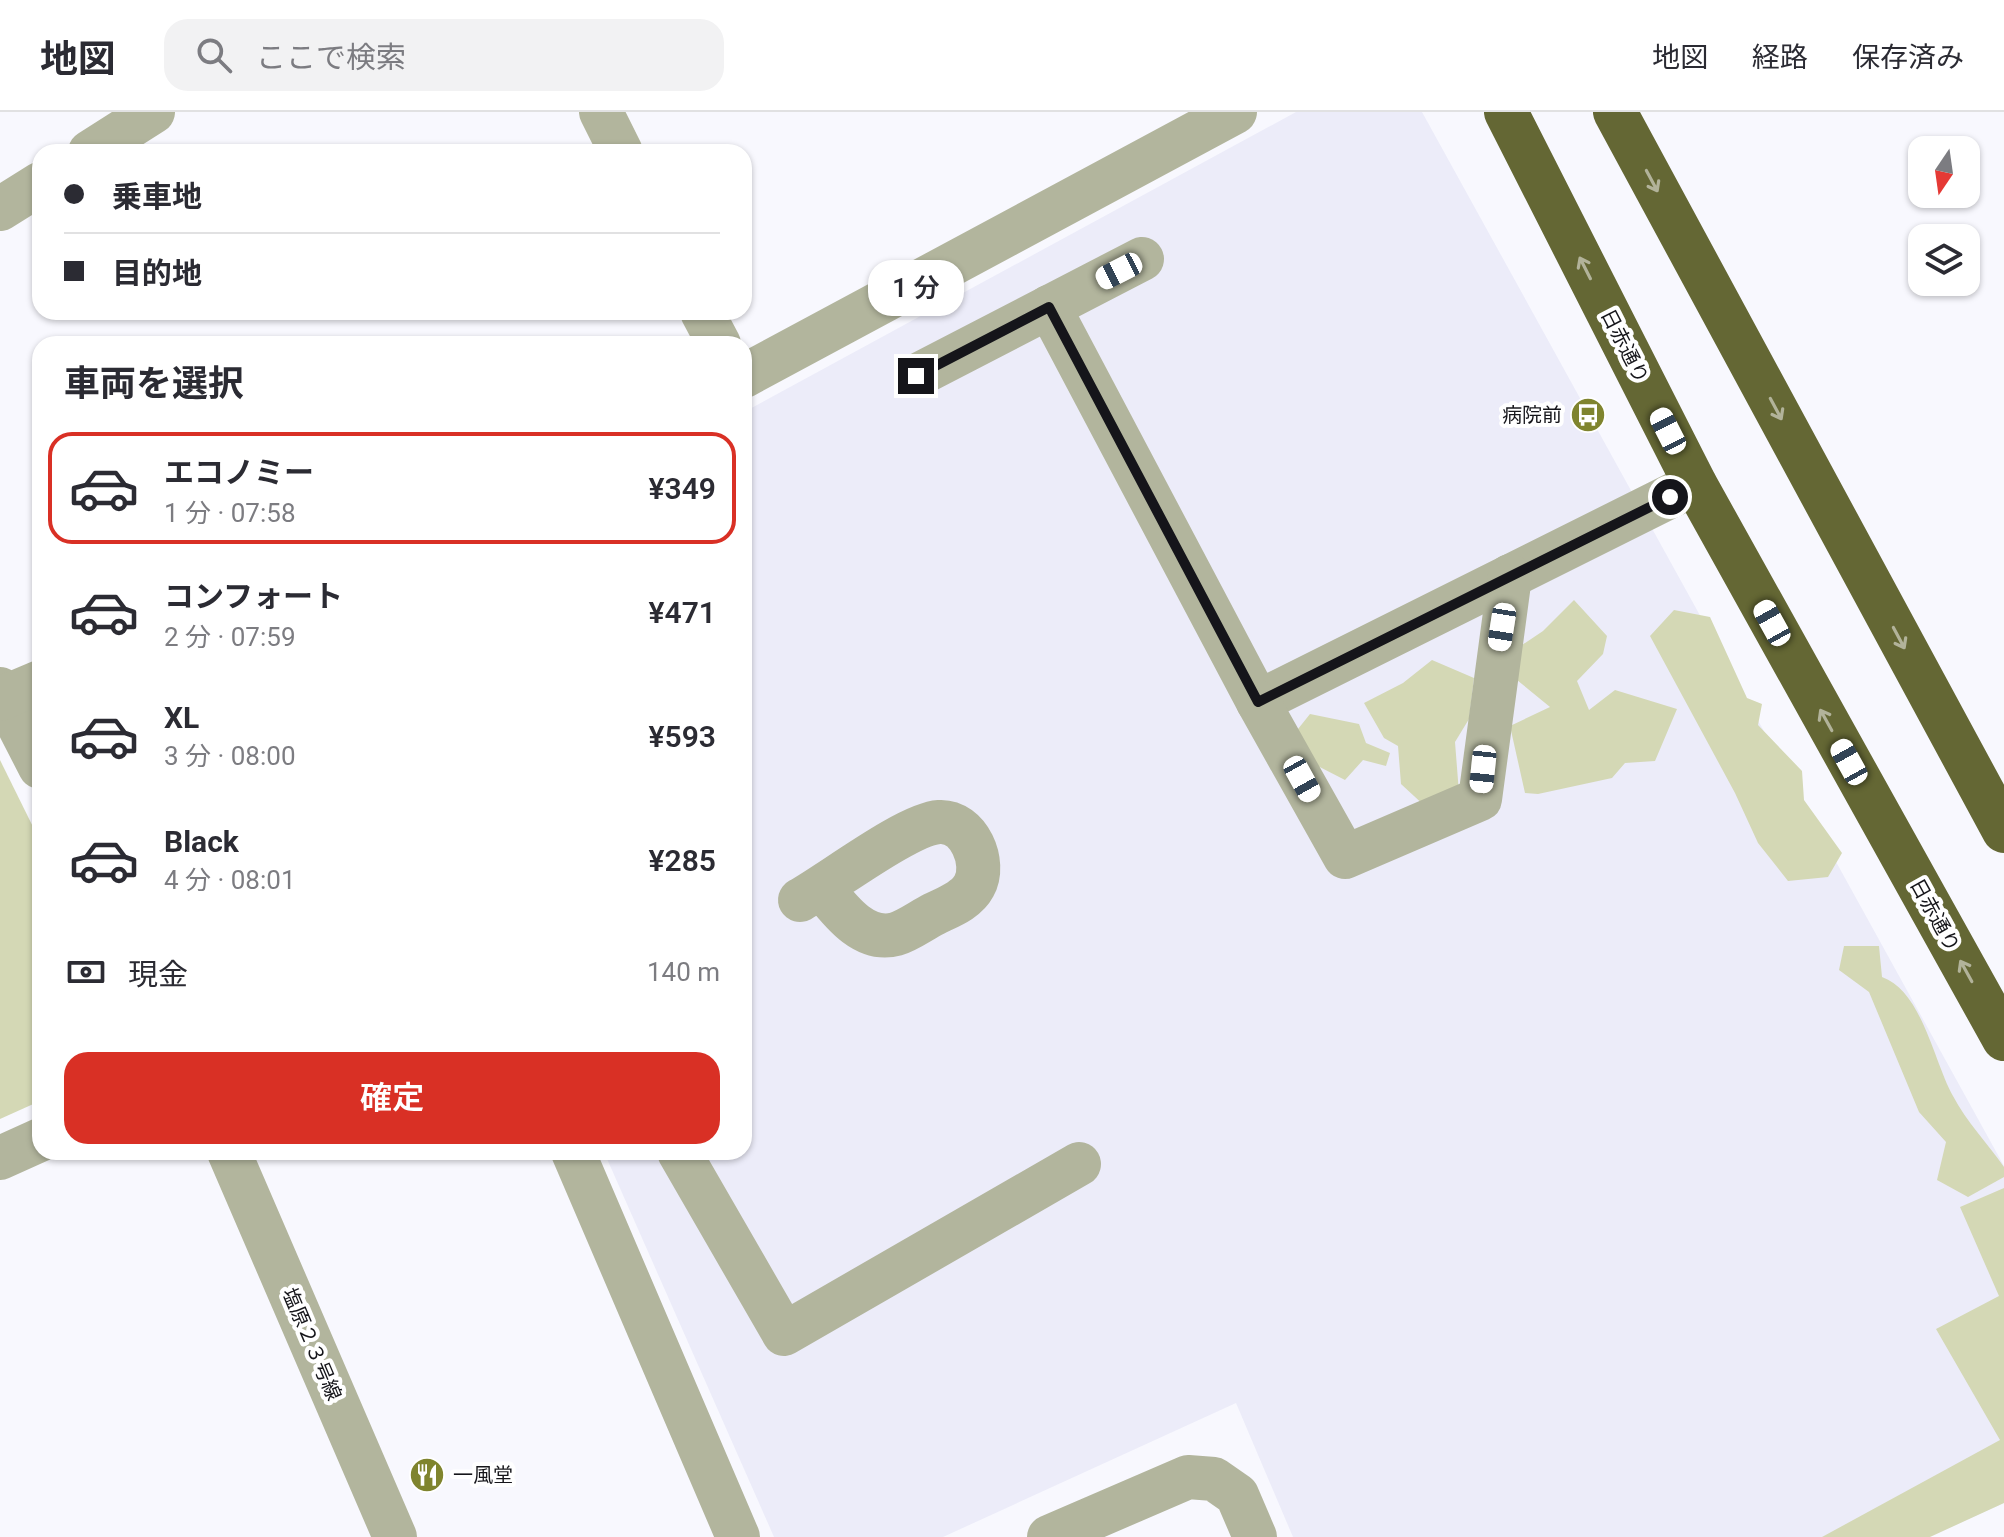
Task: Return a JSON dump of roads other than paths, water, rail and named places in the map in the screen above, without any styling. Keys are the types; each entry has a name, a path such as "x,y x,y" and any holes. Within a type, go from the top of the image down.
{"highway":[{"name":"日赤通り","path":"1506,112 1695,484 2004,1039"},
{"path":"1615,112 2004,831"}],"street":[{"path":"103,144 153,112"},
{"path":"601,112 617,144"},
{"path":"752,372 1233,112"},
{"path":"0,209 32,189"},
{"path":"916,376 1142,259"},
{"path":"1049,307 1258,702 1345,857 1480,799 1510,576"},
{"path":"1258,702 1695,484"},
{"path":"11,692 32,746"},
{"path":"0,1158 32,1144"},
{"name":"塩原２３号線","path":"232,1160 395,1537"},
{"path":"576,1160 738,1537"},
{"path":"684,1160 784,1334 1079,1164"},
{"path":"1049,1537 1188,1477 1214,1479 1237,1495 1255,1537"}],"place":[{"name":"病院前","path":"1588,415"},
{"name":"一風堂","path":"427,1475"}]}
